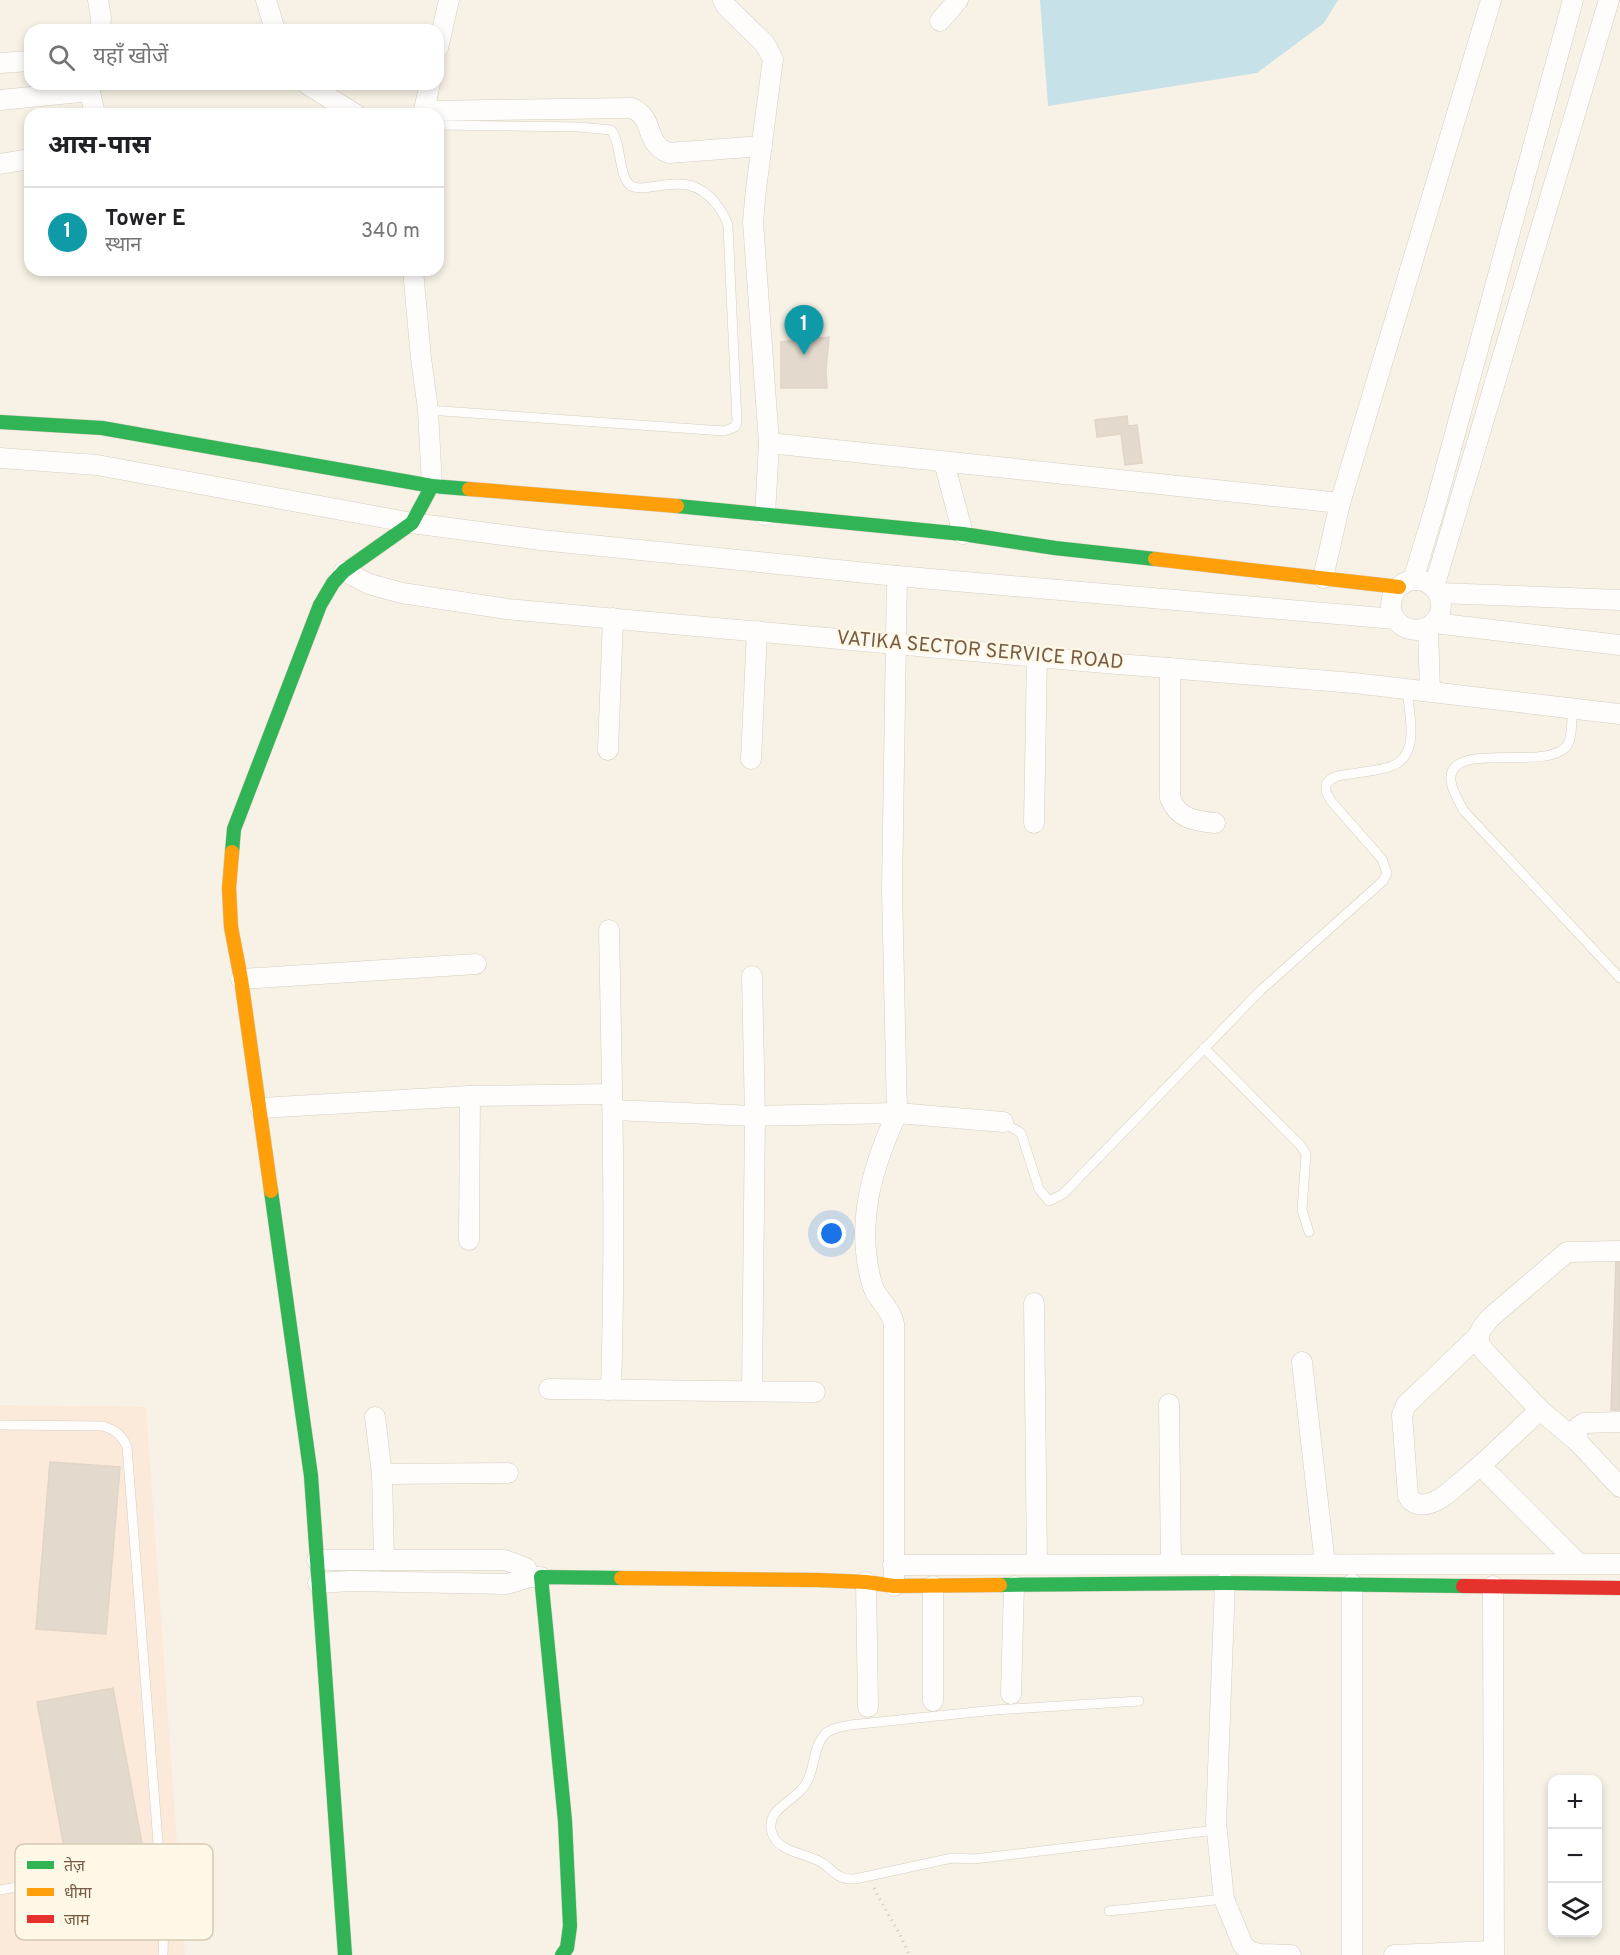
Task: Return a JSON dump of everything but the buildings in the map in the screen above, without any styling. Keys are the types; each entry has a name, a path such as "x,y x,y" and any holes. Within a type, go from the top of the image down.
{"street":[{"path":"99,0 100,24"},
{"path":"266,0 273,24"},
{"path":"444,24 449,0"},
{"path":"723,0 726,6 765,44 773,59 753,222 769,443 765,515"},
{"path":"940,21 958,0"},
{"path":"1323,578 1340,503 1491,0"},
{"path":"1395,619 1391,603 1393,594 1406,583 1437,500 1573,0"},
{"path":"1430,692 1431,625 1441,609 1436,590 1610,0"},
{"path":"0,63 24,61"},
{"path":"0,100 68,90"},
{"path":"90,90 94,108"},
{"path":"317,90 345,108"},
{"path":"425,108 429,90"},
{"path":"444,112 632,108 641,112 646,118 655,144 669,153 762,146"},
{"path":"0,164 24,160"},
{"path":"345,1955 311,1476 242,979 231,927 229,888 234,829 320,605 333,583 344,571 412,523 432,486 428,410 414,276"},
{"path":"0,422 102,428 432,486 963,534 1055,548 1323,578 1406,583 1421,580 1436,590 1620,600"},
{"path":"769,443 1340,503"},
{"path":"0,458 97,465 412,523 541,540 897,576 1395,619 1406,628 1414,630 1431,625 1620,645"},
{"path":"944,462 963,534"},
{"name":"VATIKA SECTOR SERVICE ROAD","path":"344,571 369,584 402,593 507,609 1354,683 1620,714"},
{"path":"894,1586 894,1324 893,1316 873,1288 865,1234 870,1183 883,1143 897,1113 892,890 897,576"},
{"path":"608,750 613,618"},
{"path":"751,759 757,631"},
{"path":"1034,823 1037,657"},
{"path":"1170,668 1170,798 1173,806 1188,819 1215,824"},
{"path":"608,1390 611,1387 613,1332 613,1102 609,930"},
{"path":"242,979 476,964"},
{"path":"752,976 755,1116 752,1390"},
{"path":"260,1108 470,1096 613,1102 755,1116 897,1113 1003,1122"},
{"path":"469,1240 470,1096"},
{"path":"1540,1410 1481,1466 1442,1498 1430,1503 1415,1504 1408,1496 1402,1415 1406,1405 1478,1336 1490,1318 1567,1252 1620,1251"},
{"path":"1034,1303 1037,1564"},
{"path":"1478,1336 1485,1352 1540,1410 1578,1442 1620,1487"},
{"path":"1302,1362 1325,1564"},
{"path":"549,1389 814,1392"},
{"path":"1169,1404 1171,1564"},
{"path":"375,1417 382,1474 384,1560"},
{"path":"1578,1442 1578,1427 1584,1423 1620,1422"},
{"path":"1481,1466 1578,1563"},
{"path":"382,1474 508,1473"},
{"path":"317,1560 505,1560 526,1568 536,1577 565,1821 570,1926 567,1948 562,1955"},
{"path":"893,1565 1620,1564"},
{"path":"318,1583 350,1581 507,1584 536,1577 817,1580 866,1582 894,1586 1225,1583 1620,1588"},
{"path":"866,1582 868,1707"},
{"path":"1225,1583 1218,1725 1216,1830 1224,1899 1243,1945 1251,1952 1291,1955"},
{"path":"1352,1584 1352,1955"},
{"path":"933,1586 933,1701"},
{"path":"1011,1694 1014,1586"},
{"path":"1394,1955 1493,1953 1493,1586"}],"lane":[{"path":"428,410 724,431 735,427 736,422 728,226 725,216 713,200 693,185 681,183 643,188 633,187 628,183 624,174 616,136 611,130 579,127 444,125"},
{"path":"1003,1122 1021,1133 1039,1190 1049,1201 1063,1194 1261,990 1383,881 1387,873 1382,859 1331,801 1326,792 1326,784 1330,778 1389,767 1400,762 1411,741 1407,690"},
{"path":"1573,708 1569,743 1563,750 1547,757 1474,758 1457,765 1453,771 1451,778 1453,790 1463,810 1620,978"},
{"path":"1204,1048 1301,1146 1306,1154 1302,1210 1309,1232"},
{"path":"0,1425 103,1426 114,1430 123,1439 126,1447 158,1844"},
{"path":"1139,1701 1006,1709 913,1718 850,1725 826,1733 816,1751 812,1772 807,1782 776,1812 771,1822 772,1832 781,1845 820,1861 841,1878 855,1880 952,1858 974,1859 1216,1830"},
{"path":"0,1890 15,1887"},
{"path":"1109,1911 1224,1899"},
{"path":"163,1940 163,1955"}],"path":[{"path":"869,1877 884,1910 900,1932 909,1955"}],"shaded area":[{"path":"0,1405 146,1407 177,1844 15,1844 15,1940 184,1940 185,1955 0,1955"}],"water":[{"path":"1040,0 1338,0 1324,23 1257,73 1048,106"}],"traffic: fast":[{"path":"0,422 102,428 432,486 469,489"},
{"path":"232,852 234,829 320,605 333,583 344,571 412,523 432,486"},
{"path":"677,506 963,534 1055,548 1155,559"},
{"path":"271,1191 311,1476 345,1955"},
{"path":"562,1955 567,1948 570,1926 565,1821 541,1577 621,1578"},
{"path":"1000,1585 1225,1583 1463,1586"}],"traffic: slow":[{"path":"469,489 677,506"},
{"path":"1155,559 1399,587"},
{"path":"232,852 229,888 231,927 241,979 271,1191"},
{"path":"621,1578 817,1580 866,1582 894,1586 1000,1585"}],"traffic: jam":[{"path":"1463,1586 1620,1588"}],"place":[{"name":"Tower E","path":"804,355"}]}
